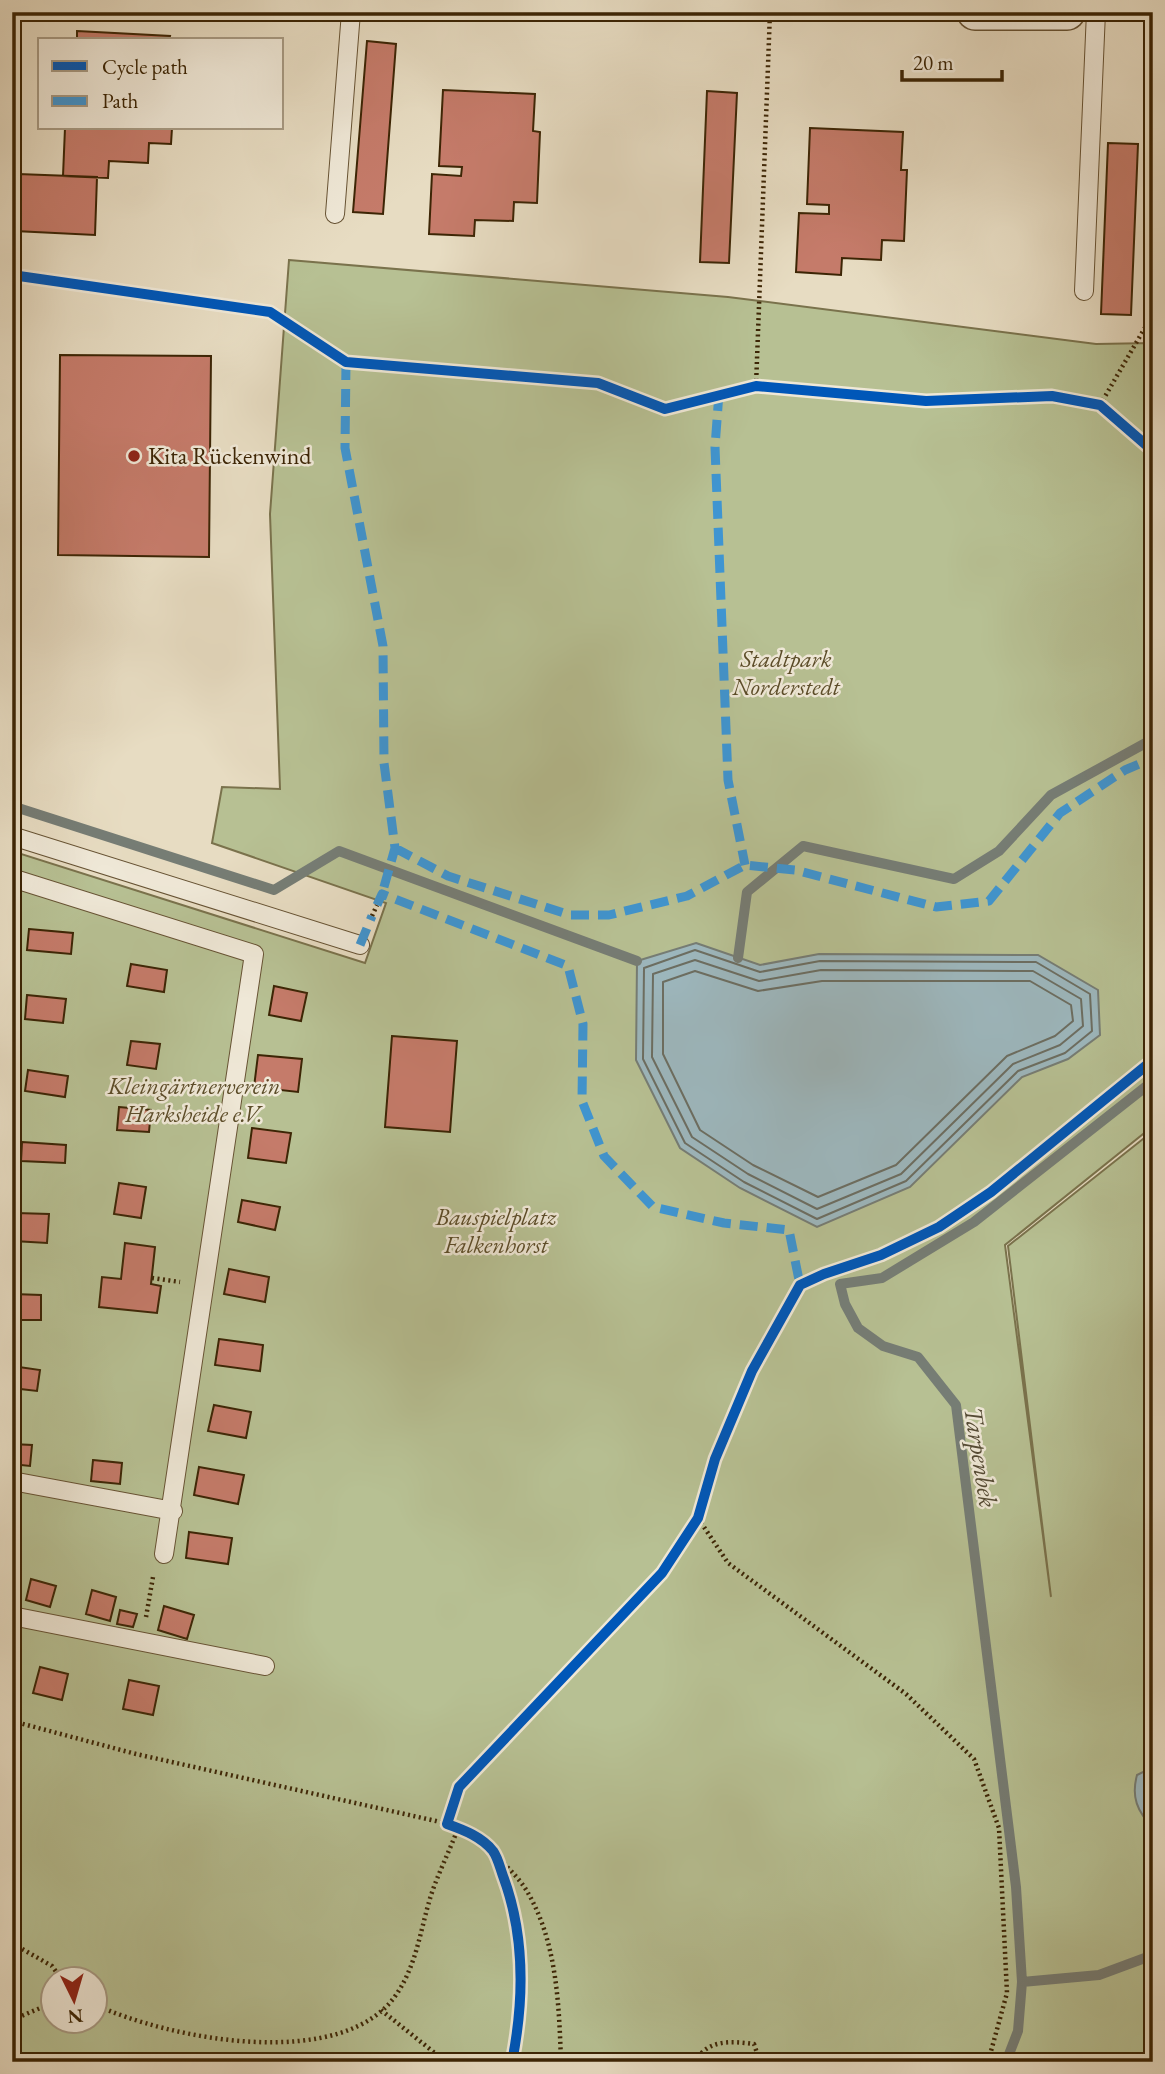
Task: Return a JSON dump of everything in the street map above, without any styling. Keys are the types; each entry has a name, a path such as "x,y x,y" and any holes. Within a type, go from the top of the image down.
{"street":[{"path":"975,12 1067,12"}],"lane":[{"path":"335,214 351,12"},
{"path":"1084,291 1096,12"},
{"path":"12,836 360,945"},
{"path":"12,923 13,875 254,954 173,1511 164,1554"},
{"path":"12,1481 173,1511"},
{"path":"12,1616 265,1666"}],"path":[{"path":"755,386 770,12"},
{"path":"1100,405 1153,314 1153,307"},
{"path":"372,916 377,905"},
{"path":"447,1824 460,1787 662,1573 698,1518 715,1459"},
{"path":"698,1518 728,1563 906,1694 974,1759 999,1828 1007,1993 988,2062"},
{"path":"141,1642 156,1561 164,1554"},
{"path":"12,1721 136,1754 447,1824 477,1837 524,1886 539,1915 557,1993 561,2062"},
{"path":"108,2009 162,2030 253,2040 299,2040 344,2032 373,2019 397,1994 413,1964 430,1899 458,1828"},
{"path":"494,1852 511,1897 519,1948 519,2027 512,2062"},
{"path":"12,1946 17,1946 52,1966"},
{"path":"12,2020 38,2009"},
{"path":"381,2010 446,2062"},
{"path":"695,2062 700,2051 716,2043 736,2042 754,2045 760,2062"}],"green space":[{"name":"Stadtpark Norderstedt","path":"289,260 728,297 1096,344 1153,343 1153,1126 1005,1245 1051,1597 1008,1246 1153,1131 1153,2062 12,2062 12,851 365,963 386,903 212,843 222,787 280,789 270,514"}],"water":[{"path":"696,943 760,965 819,954 1038,955 1098,990 1100,1035 1068,1059 1022,1077 910,1187 817,1227 740,1188 680,1148 636,1060 637,961"},
{"path":"1153,1767 1153,1828 1139,1810 1135,1790 1137,1775"}],"building":[{"path":"77,31 170,36 170,38 77,38"},
{"path":"367,41 396,44 383,214 353,212"},
{"path":"443,90 535,94 533,131 540,132 537,203 514,202 513,221 475,220 474,236 429,234 432,174 461,176 462,167 439,166"},
{"path":"707,91 737,93 729,263 700,262"},
{"path":"810,128 903,132 901,170 907,170 904,241 882,240 881,260 842,258 841,275 796,272 799,213 829,214 829,205 807,204"},
{"path":"65,130 172,130 171,144 149,143 148,163 109,161 108,178 63,176"},
{"path":"1108,143 1138,144 1131,315 1101,314"},
{"path":"18,174 97,177 95,235 15,231"},
{"name":"Kita Rückenwind","path":"60,355 211,356 209,557 58,555"},
{"path":"29,929 73,933 71,954 27,950"},
{"path":"131,964 167,970 164,992 127,986"},
{"path":"274,986 307,993 301,1021 269,1015"},
{"path":"27,995 66,999 63,1023 25,1019"},
{"path":"392,1036 457,1041 450,1132 385,1127"},
{"path":"131,1041 160,1044 156,1069 127,1065"},
{"path":"258,1055 302,1059 298,1092 254,1087"},
{"path":"28,1070 68,1076 65,1097 25,1091"},
{"path":"119,1107 151,1110 149,1132 117,1130"},
{"path":"252,1128 291,1133 286,1163 248,1158"},
{"path":"22,1142 66,1145 65,1163 21,1161"},
{"path":"119,1183 146,1187 141,1218 114,1214"},
{"path":"242,1200 280,1207 275,1230 238,1222"},
{"path":"16,1213 49,1214 47,1243 14,1241"},
{"path":"125,1243 155,1247 151,1284 161,1286 157,1313 99,1307 102,1277 121,1279"},
{"path":"229,1269 269,1277 265,1302 224,1294"},
{"path":"13,1294 41,1295 41,1320 13,1320"},
{"path":"219,1339 263,1345 260,1371 215,1365"},
{"path":"12,1366 40,1370 37,1391 12,1388"},
{"path":"214,1405 251,1412 246,1438 208,1431"},
{"path":"12,1444 32,1445 30,1466 12,1464"},
{"path":"93,1460 122,1463 120,1484 91,1481"},
{"path":"199,1467 244,1475 238,1504 194,1495"},
{"path":"189,1532 232,1538 228,1564 186,1558"},
{"path":"31,1579 56,1586 50,1607 26,1600"},
{"path":"92,1590 116,1597 110,1621 86,1614"},
{"path":"164,1606 194,1615 187,1639 158,1630"},
{"path":"120,1610 137,1614 133,1627 117,1624"},
{"path":"40,1667 68,1674 62,1700 33,1693"},
{"path":"129,1680 159,1686 153,1715 123,1709"}],"waterway":[{"path":"738,958 747,892 803,846 954,879 999,851 1051,795 1153,739"},
{"path":"12,806 274,890 339,851 637,961"},
{"name":"Tarpenbek","path":"1006,2062 1018,2031 1022,1982 1016,1887 956,1405 918,1357 883,1346 858,1328 845,1304 840,1284 882,1278 974,1222 1153,1081"},
{"path":"1022,1982 1099,1975 1153,1955"}],"marked path":[{"path":"346,362 345,448 383,646 384,763 395,848 382,894"},
{"path":"719,393 715,447 728,780 745,865"},
{"path":"395,848 448,876 570,915 609,915 687,896 745,865 795,870 936,907 989,901 1060,813 1125,770 1153,758"},
{"path":"377,905 382,894 568,966 583,1024 582,1101 604,1156 653,1207 724,1223 789,1230 800,1285"},
{"path":"360,945 372,916"}],"cycle path":[{"path":"12,275 270,312 346,362 598,383 665,409 756,386 926,401 1052,396 1100,405 1153,451"},
{"path":"512,2062 520,1992 519,1945 515,1921 510,1898 493,1851 478,1838 447,1824 459,1787 662,1573 698,1518 715,1459 752,1371 800,1285 881,1255 939,1227 991,1192 1153,1060"}],"place":[{"name":"Kita Rückenwind","path":"134,456"}],"park label":[{"name":"Kleingärtnerverein Harksheide e.V.","path":"194,1100"},
{"name":"Bauspielplatz Falkenhorst","path":"496,1231"}]}
